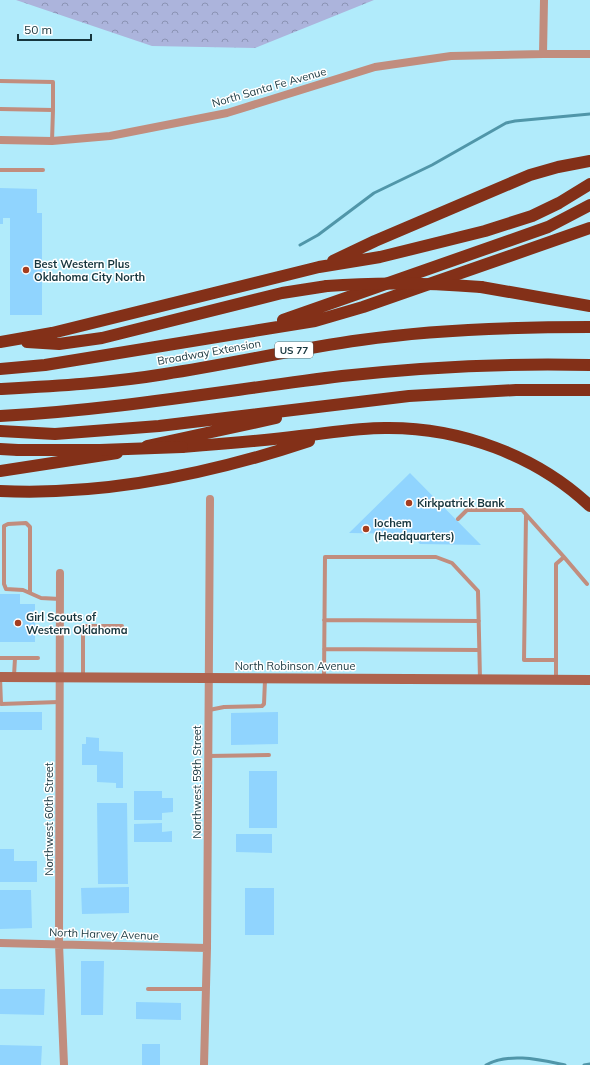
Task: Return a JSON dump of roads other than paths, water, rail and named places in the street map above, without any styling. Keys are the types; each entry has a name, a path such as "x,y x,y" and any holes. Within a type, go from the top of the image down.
{"highway":[{"path":"319,268 375,240 530,175 558,167 590,162"},
{"path":"5,341 101,322 319,268 380,256 504,225 553,206 590,184"},
{"path":"252,330 548,227 590,205"},
{"path":"0,370 45,365 252,330 315,321 363,307 590,228"},
{"path":"5,341 59,344 102,338 282,293 327,286 364,283 406,283 480,287 590,306"},
{"name":"Broadway Extension","path":"0,389 98,382 164,374 291,351 363,340 465,330 519,327 590,327"},
{"path":"0,416 115,407 388,372 478,366 590,365"},
{"path":"0,430 55,434 159,426 337,403 459,393 590,390"},
{"path":"0,471 126,452 173,439 254,424 337,403"},
{"path":"0,449 100,450 182,447 385,428 399,428 453,435 472,440 515,456 576,492 590,506"},
{"path":"0,491 58,491 146,482 203,472 260,457 333,433"}],"street":[{"path":"543,54 544,0"},
{"name":"North Santa Fe Avenue","path":"0,140 52,141 110,136 227,113 375,67 451,56 590,54"},
{"name":"Northwest 59th Street","path":"204,1065 207,948 210,499"},
{"name":"Northwest 60th Street","path":"60,573 59,944 64,1065"},
{"name":"North Robinson Avenue","path":"0,677 590,680"},
{"name":"North Harvey Avenue","path":"0,943 207,948"}],"lane":[{"path":"0,81 53,82 52,141"},
{"path":"0,109 52,110"},
{"path":"0,170 43,170"},
{"path":"458,519 467,510 522,510 587,584"},
{"path":"526,514 524,660 556,660"},
{"path":"30,593 30,527 26,523 8,524 4,526 4,584 6,589 30,593 41,598 60,599"},
{"path":"324,678 324,558 436,557 452,563 478,591 480,679"},
{"path":"556,680 556,564 564,557"},
{"path":"324,620 479,621"},
{"path":"83,677 83,626 122,626"},
{"path":"324,649 479,650"},
{"path":"0,658 38,658"},
{"path":"14,677 15,658"},
{"path":"0,677 1,704 60,702"},
{"path":"208,710 224,707 262,706 264,704 265,678"},
{"path":"208,756 269,755"},
{"path":"148,990 206,989"}],"waterway":[{"path":"300,245 318,235 374,193 432,165 506,123 590,114"},
{"path":"486,1065 495,1061 515,1058 536,1059 565,1065"},
{"path":"584,1065 590,1064"}],"place":[{"name":"Best Western Plus Oklahoma City North","path":"26,270"},
{"name":"Kirkpatrick Bank","path":"409,503"},
{"name":"Iochem (Headquarters)","path":"366,529"},
{"name":"Girl Scouts of Western Oklahoma","path":"18,623"}]}
